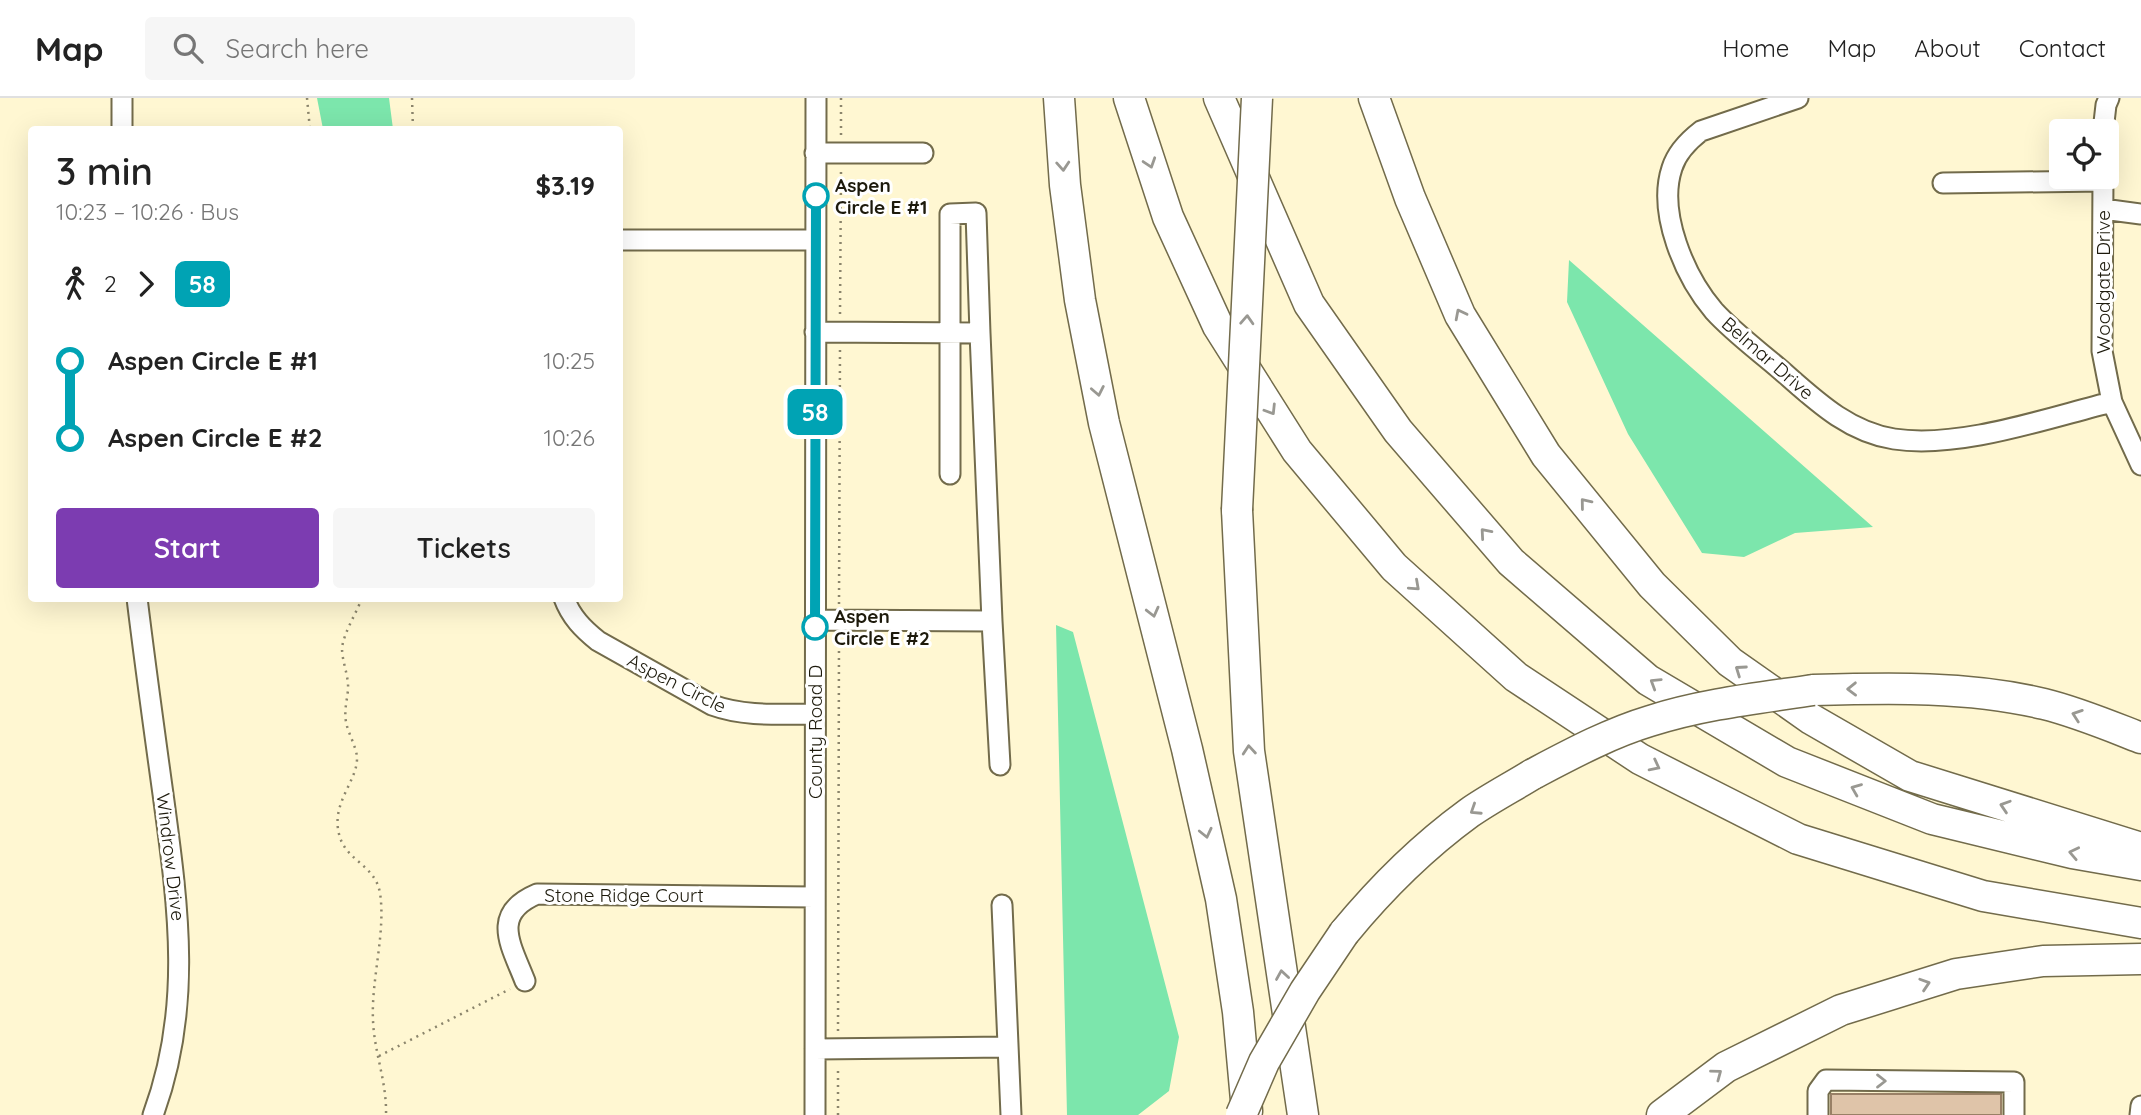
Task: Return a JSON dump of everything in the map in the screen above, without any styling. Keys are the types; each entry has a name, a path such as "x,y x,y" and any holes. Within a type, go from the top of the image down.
{"highway":[{"path":"1059,98 1065,184 1080,300 1104,423 1184,736 1221,899 1238,1012 1247,1115"},
{"path":"1129,98 1168,217 1218,326 1297,451 1394,567 1516,677 1640,759 1798,839 1983,896 2141,923"},
{"path":"1219,98 1309,304 1398,431 1511,562 1648,680 1787,762 1932,819 2072,853 2141,865"},
{"path":"1257,98 1237,510 1248,751 1303,1115"},
{"path":"1374,98 1410,198 1460,315 1546,455 1652,584 1730,663 1811,719 1910,776 2141,848"},
{"path":"1241,1115 1264,1062 1305,991 1345,933 1378,892 1419,853 1469,813 1577,751 1650,721 1732,701 1813,690 1892,688 1957,691 2045,704 2141,738"},
{"path":"1662,1115 1726,1067 1842,1010 1956,974 2043,961 2141,959"}],"street":[{"path":"122,98 122,126"},
{"name":"County Road D","path":"815,1115 816,98"},
{"name":"Belmar Drive","path":"1798,98 1701,131 1689,141 1672,167 1668,190 1676,242 1698,290 1727,324 1828,410 1858,428 1892,439 1929,440 1973,435 2112,402"},
{"path":"2104,119 2109,98"},
{"path":"816,153 923,153"},
{"path":"1943,183 2049,180"},
{"name":"Woodgate Drive","path":"2103,189 2102,351 2112,402 2141,465"},
{"path":"2103,209 2141,214"},
{"path":"950,474 950,214 976,213 1000,765"},
{"path":"623,240 816,240"},
{"path":"816,332 980,333"},
{"name":"Windrow Drive","path":"138,602 180,933 180,978 175,1021 167,1065 153,1115"},
{"name":"Aspen Circle","path":"566,602 573,617 598,641 712,705 730,712 749,714 815,714"},
{"path":"815,620 992,621"},
{"name":"Stone Ridge Court","path":"525,981 506,933 515,909 525,899 537,894 815,897"},
{"path":"1002,905 1011,1115"},
{"path":"815,1049 1008,1047"},
{"path":"1818,1115 1818,1091 1826,1080 2014,1082 2014,1115"},
{"path":"2140,1115 2141,1106"}],"path":[{"path":"307,98 310,126"},
{"path":"412,98 413,126"},
{"path":"360,602 342,648 348,688 346,723 357,758 341,799 338,833 344,847 374,874 380,892 373,1021 386,1115"},
{"path":"379,1056 525,981"}],"shaded area":[{"path":"317,98 389,98 393,126 322,126"},
{"path":"1569,260 1873,527 1795,533 1744,557 1702,553 1628,434 1567,302"},
{"path":"1056,625 1073,632 1179,1037 1169,1091 1138,1115 1067,1115"}],"building":[{"path":"1831,1094 2001,1094 2001,1115 1831,1115"}],"bus line":[{"name":"58","path":"815,627 816,196"}],"place":[{"name":"Aspen Circle E #1","path":"816,196"},
{"name":"Aspen Circle E #2","path":"815,627"}]}
